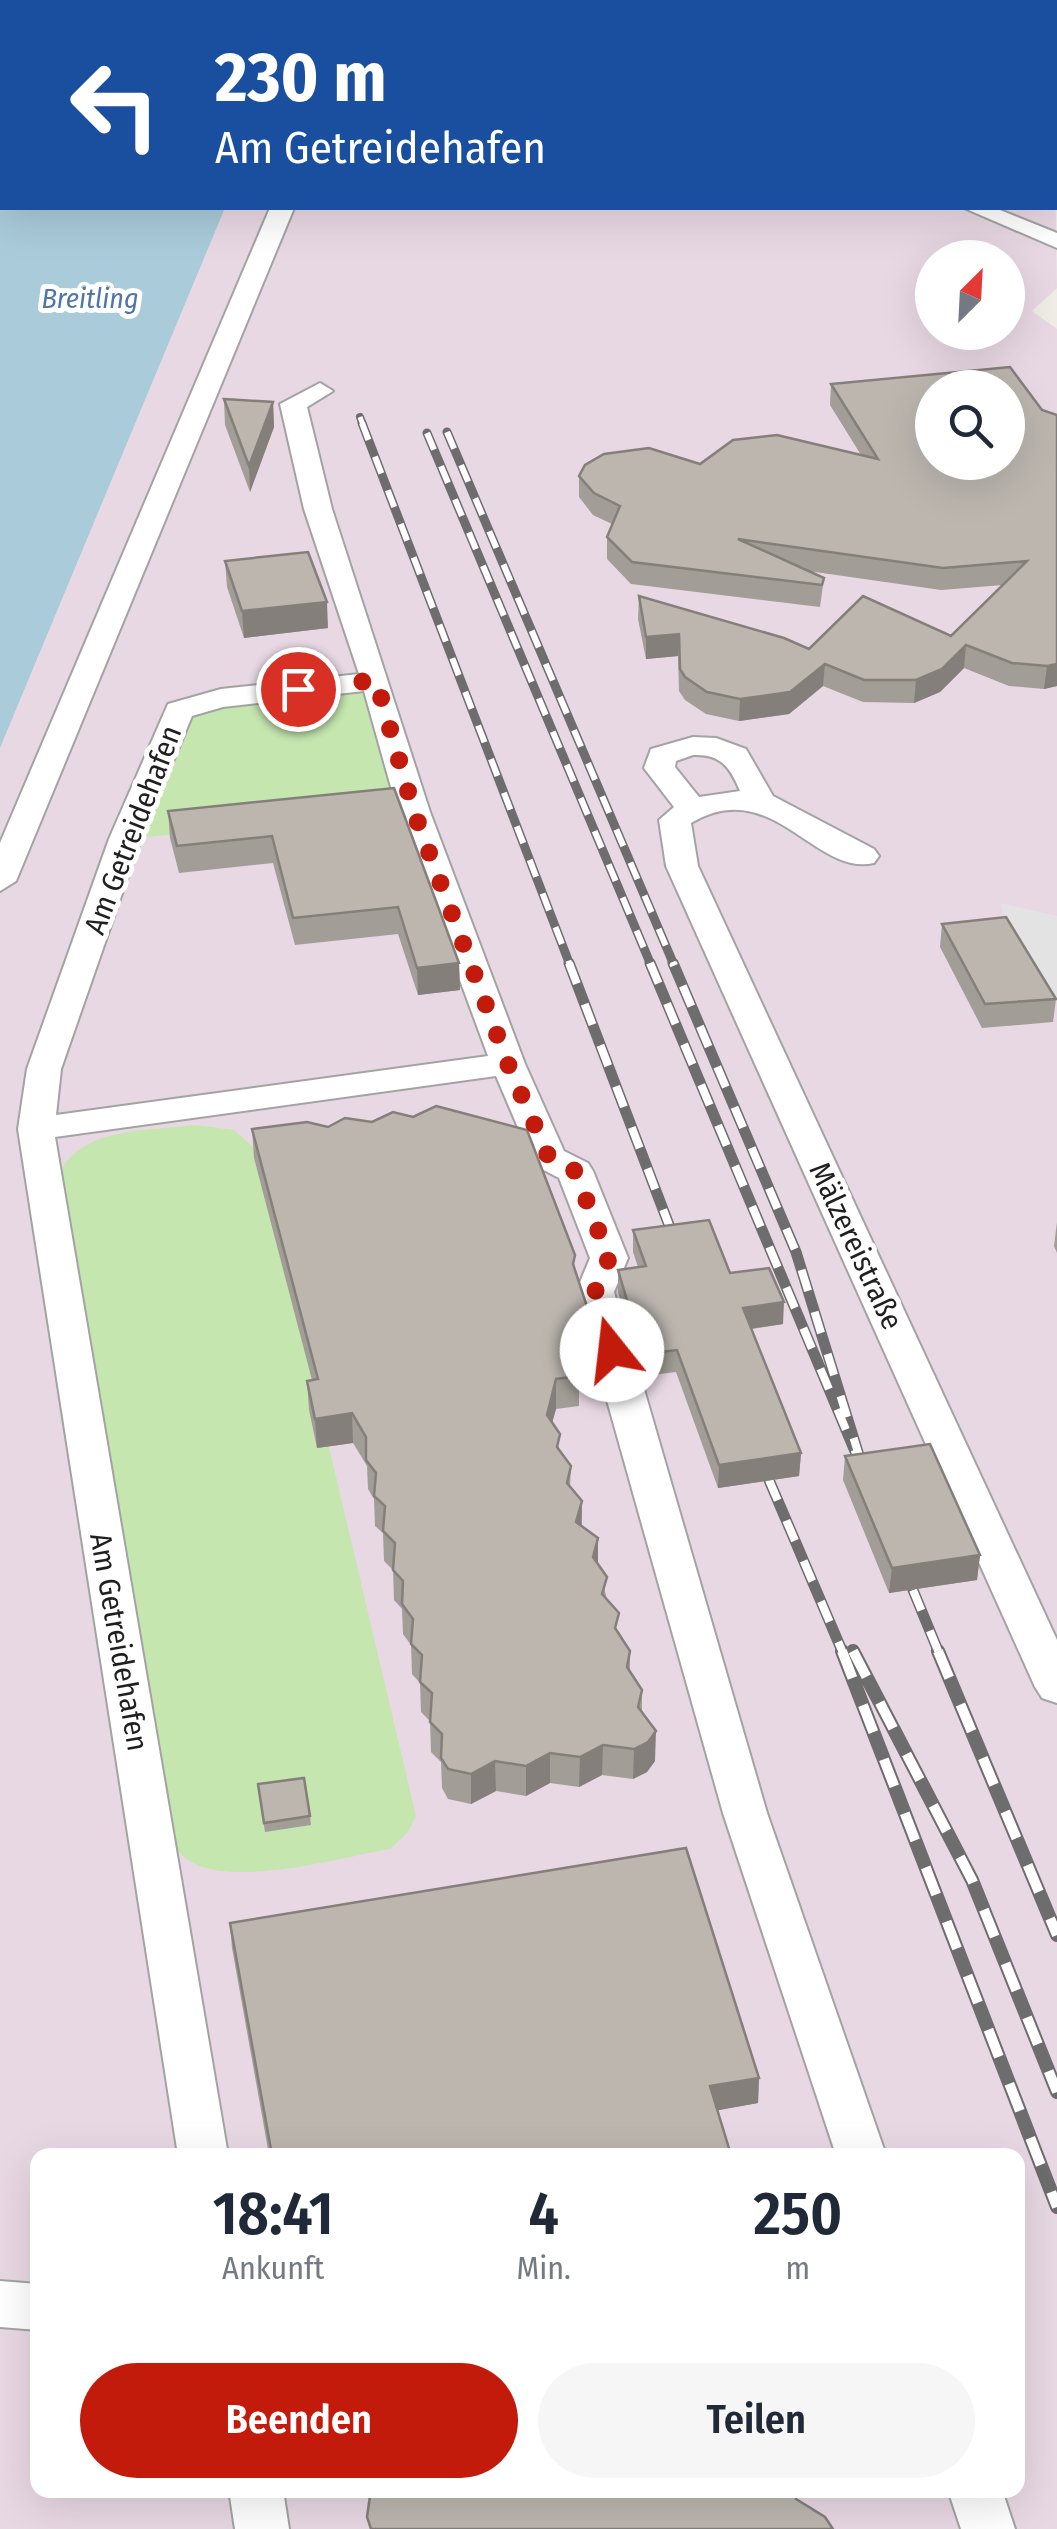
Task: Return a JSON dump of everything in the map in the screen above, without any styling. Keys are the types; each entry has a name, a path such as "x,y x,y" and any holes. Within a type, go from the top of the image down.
{"street":[{"path":"0,881 281,210"},
{"path":"981,210 1057,242"},
{"path":"320,391 300,404 292,404 318,509 376,680 414,812 508,1064 549,1158 575,1171 609,1258 595,1292 745,1813 859,2148"},
{"name":"Am Getreidehafen","path":"201,2148 36,1129 44,1070 126,839 179,710 221,698 376,680"},
{"path":"760,801 742,761 726,750 677,748 662,756 660,768 691,808 718,800 760,801 863,856"},
{"name":"Mälzereistraße","path":"691,808 675,820 682,866 1057,1686"},
{"path":"36,1129 508,1064"},
{"path":"0,2304 30,2306"},
{"path":"257,2498 262,2529"},
{"path":"977,2498 988,2529"}],"shaded area":[{"path":"224,210 1056,210 1057,288 1032,311 1057,329 1057,2529 0,2529 0,748"},
{"path":"1000,903 1057,916 1057,1001 1006,920"}],"green space":[{"path":"376,681 414,812 125,839 179,710"},
{"path":"195,1125 234,1130 257,1151 320,1409 309,1411 317,1447 329,1447 416,1816 408,1832 390,1849 282,1869 223,1871 200,1866 182,1855 171,1834 60,1171 72,1156 102,1138"}],"water":[{"name":"Breitling","path":"0,210 224,210 0,748"}],"building":[{"path":"915,376 915,480 1025,480 1025,387 1042,410 1057,415 1057,664 1012,663 966,645 942,669 916,680 864,680 825,664 790,692 740,699 707,692 680,669 679,634 646,637 639,596 784,638 809,649 863,596 951,636 1027,561 943,568 738,539 824,578 822,585 632,562 607,537 620,506 594,493 579,476 585,465 604,454 649,448 700,464 733,440 777,435 878,459 831,384"},
{"path":"224,399 273,402 249,466"},
{"path":"308,552 327,602 242,611 225,561"},
{"path":"394,788 459,963 417,968 398,907 293,918 272,836 177,846 168,811"},
{"path":"1006,917 1056,999 985,1004 942,924"},
{"path":"436,1106 527,1130 575,1255 573,1264 595,1331 609,1336 599,1353 573,1357 579,1376 556,1379 547,1415 560,1434 557,1447 571,1466 567,1483 582,1501 576,1522 598,1538 593,1557 607,1577 602,1594 619,1613 615,1628 630,1651 627,1667 642,1690 638,1707 656,1731 648,1742 634,1749 603,1745 580,1757 550,1753 526,1766 495,1761 471,1774 448,1769 441,1758 442,1734 430,1722 432,1693 420,1682 422,1655 411,1644 413,1619 402,1604 403,1581 393,1570 395,1543 383,1531 385,1506 374,1496 376,1473 366,1460 366,1437 352,1413 315,1419 307,1381 318,1379 252,1129 307,1122 328,1127 345,1118 372,1122 393,1112 413,1117"},
{"path":"709,1220 730,1273 769,1268 784,1302 743,1308 801,1453 719,1465 677,1350 644,1354 637,1344 625,1341 635,1327 618,1270 646,1266 633,1230"},
{"path":"930,1444 980,1555 892,1568 845,1456"},
{"path":"304,1778 310,1816 264,1823 258,1784"},
{"path":"686,1848 759,2078 710,2086 729,2148 271,2148 230,1923"},
{"path":"370,2498 796,2498 825,2517 833,2529 371,2529 367,2517"}],"railway":[{"path":"360,417 363,425"},
{"path":"362,423 570,965"},
{"path":"447,432 674,965"},
{"path":"427,433 651,965"},
{"path":"569,963 677,1246"},
{"path":"650,963 865,1475 796,1252 673,963"},
{"path":"769,1480 843,1653"},
{"path":"913,1590 939,1653"},
{"path":"842,1651 1057,2207"},
{"path":"853,1651 972,1880 1057,2092"},
{"path":"938,1651 1057,1935"}],"route":[{"path":"298,689 376,680 414,812 508,1064 549,1158 575,1171 609,1258 595,1292 612,1350"}]}
